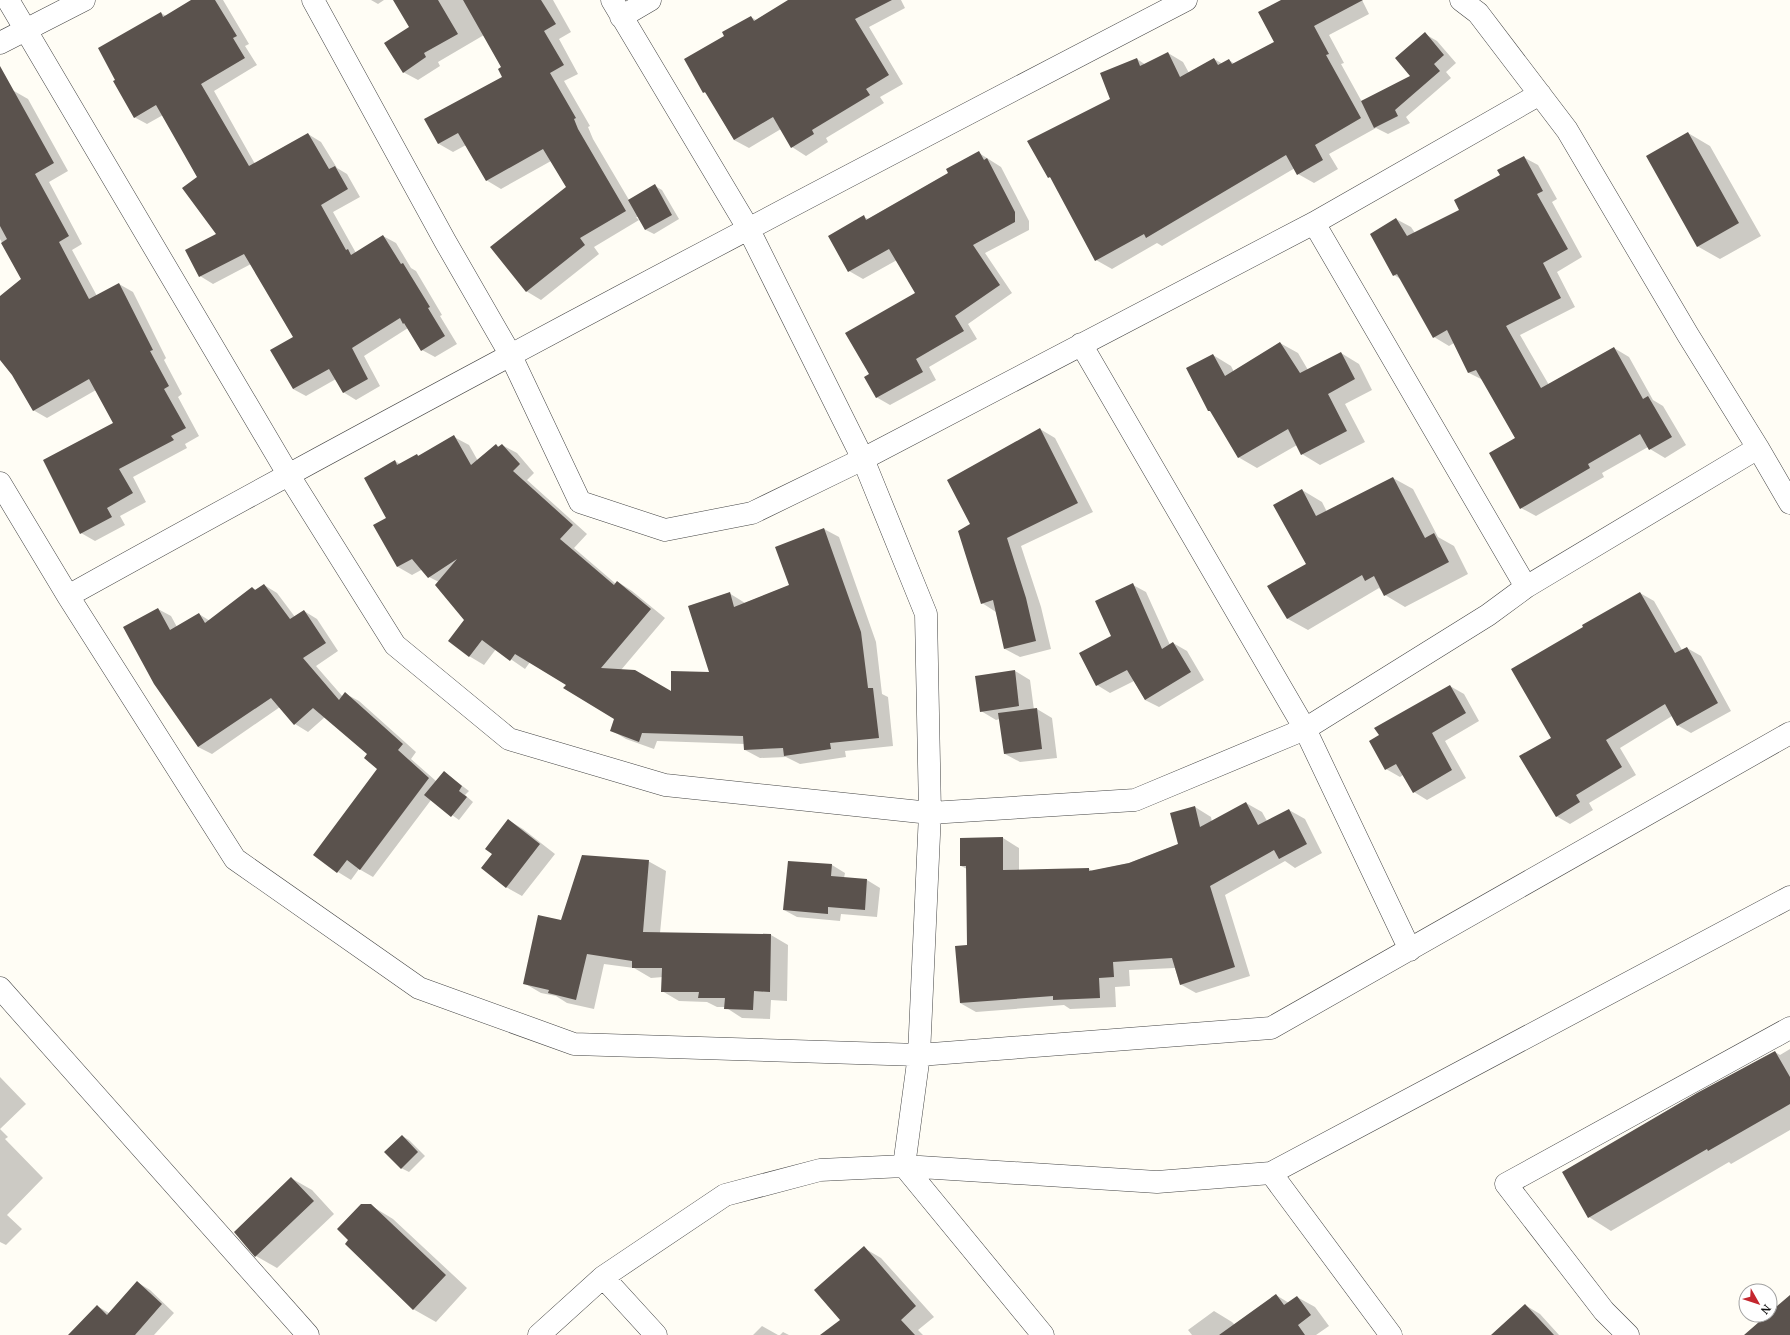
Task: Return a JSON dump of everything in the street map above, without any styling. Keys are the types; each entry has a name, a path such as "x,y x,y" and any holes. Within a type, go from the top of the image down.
{"street":[{"path":"8,0 288,474 395,645 509,739 665,785 930,813 1135,800 1304,729 1488,616 1526,587 1758,448"},
{"path":"0,43 84,0"},
{"path":"313,0 441,234 510,354 580,502 664,530 752,513 863,459 1314,223 1540,94"},
{"path":"650,0 616,8 748,228 863,459 926,614 930,813 919,1055 904,1166 1043,1335"},
{"path":"68,596 288,474 510,354 748,228 1186,0"},
{"path":"1461,0 1478,12 1567,130 1688,335 1790,503"},
{"path":"1314,223 1526,587"},
{"path":"1081,344 1304,729 1410,950"},
{"path":"0,483 68,596 235,859 419,988 574,1044 919,1055 1271,1028 1790,733"},
{"path":"539,1335 602,1277 725,1195 820,1170 904,1166 1157,1182 1271,1173 1790,897"},
{"path":"0,988 308,1335"},
{"path":"1628,1335 1604,1311 1506,1184 1790,1028"},
{"path":"1271,1173 1391,1335"},
{"path":"602,1277 656,1335"}],"building":[{"path":"191,0 215,0 237,36 233,38 245,58 201,84 249,166 308,133 329,169 335,166 348,189 321,205 346,250 348,249 351,255 383,235 401,264 403,263 430,307 428,308 445,336 421,351 400,318 352,348 368,379 343,393 329,369 293,389 270,350 293,337 244,254 199,277 185,250 216,234 182,188 197,177 156,105 134,118 113,81 115,80 98,48 161,12 163,17"},
{"path":"393,0 438,0 458,34 424,53 426,57 403,73 384,43 409,27"},
{"path":"463,0 541,0 556,24 544,31 564,65 550,73 576,118 574,119 578,129 626,211 580,238 585,245 526,292 490,247 566,187 543,149 486,181 458,133 438,144 424,119 502,77 498,69 501,67"},
{"path":"788,0 892,0 855,19 889,75 866,89 870,95 812,130 814,134 791,148 773,117 734,140 705,92 703,93 684,59 724,36 722,32 751,16 754,21"},
{"path":"1281,0 1363,0 1314,26 1329,54 1326,55 1361,118 1315,145 1323,160 1297,175 1286,155 1146,238 1144,234 1095,261 1050,177 1048,178 1027,141 1110,99 1100,73 1137,58 1140,66 1168,52 1180,77 1214,58 1218,65 1229,59 1232,64 1274,42 1258,12"},
{"path":"1425,32 1444,55 1434,64 1440,71 1395,110 1398,116 1374,128 1361,101 1410,76 1395,58"},
{"path":"0,66 54,163 35,174 69,236 59,242 89,299 119,283 153,350 150,351 169,386 164,389 186,428 171,436 174,440 119,469 133,493 107,508 112,517 80,534 43,460 113,423 89,379 33,411 12,375 0,360 0,296 21,279 1,243 7,239 0,226"},
{"path":"1688,132 1739,223 1697,247 1646,156"},
{"path":"979,151 984,160 987,158 1015,212 1015,222 973,245 1000,285 955,316 964,331 916,359 923,372 876,398 864,377 869,374 845,333 915,293 889,249 848,272 828,236 864,215 866,220 948,173 946,169"},
{"path":"1524,156 1543,191 1537,194 1568,249 1543,263 1561,298 1506,326 1541,388 1614,347 1643,399 1648,396 1672,437 1649,450 1640,434 1588,464 1590,468 1520,509 1489,453 1515,438 1476,370 1468,373 1447,330 1433,338 1397,274 1393,276 1370,234 1396,218 1407,236 1459,210 1454,200 1500,175 1497,170"},
{"path":"655,184 672,215 645,230 628,200"},
{"path":"1280,342 1300,373 1341,352 1355,379 1328,394 1347,431 1301,455 1288,429 1238,458 1210,411 1208,411 1186,368 1213,354 1225,376"},
{"path":"1040,428 1078,503 1007,538 1026,598 1036,641 1004,649 993,600 981,604 958,531 970,524 947,480"},
{"path":"454,435 471,465 496,444 498,447 502,444 520,464 513,471 573,525 560,539 614,585 617,581 651,609 601,668 635,670 671,691 671,671 709,672 688,606 730,592 734,607 789,585 775,547 824,528 861,632 868,688 873,688 879,738 830,743 831,749 784,756 783,748 744,750 743,736 642,733 639,742 610,731 614,719 563,688 566,685 515,654 510,661 482,640 469,657 448,641 464,620 435,585 457,559 428,578 412,559 397,567 373,525 386,518 364,478 395,460 397,465 417,454 418,456"},
{"path":"1393,477 1425,538 1434,533 1449,562 1384,596 1374,576 1365,581 1362,575 1287,619 1267,586 1306,564 1273,505 1302,489 1316,516"},
{"path":"1133,583 1162,649 1173,642 1191,672 1145,700 1127,670 1096,686 1079,653 1111,636 1095,601"},
{"path":"264,584 290,619 304,610 326,643 303,658 339,700 345,692 403,744 398,750 429,778 360,870 347,860 337,873 313,855 377,769 364,758 367,754 313,708 294,725 271,698 198,747 154,684 123,627 158,608 170,630 199,613 205,623 252,587 255,590"},
{"path":"1640,592 1675,653 1687,647 1718,703 1677,726 1665,704 1606,740 1622,767 1576,795 1580,802 1556,817 1519,756 1551,738 1511,669 1583,627 1582,625"},
{"path":"1015,670 1019,706 980,712 975,676"},
{"path":"1450,685 1466,713 1432,733 1452,770 1413,793 1396,764 1385,770 1369,741 1379,735 1374,728"},
{"path":"1037,708 1042,749 1004,754 998,713"},
{"path":"444,771 462,786 459,791 467,797 451,817 424,795"},
{"path":"1246,802 1258,825 1289,809 1307,844 1279,859 1274,850 1210,886 1235,967 1180,985 1172,958 1113,962 1114,977 1099,978 1100,998 1053,1000 1053,996 960,1003 955,946 967,945 966,866 960,866 960,838 1003,837 1003,870 1089,868 1089,871 1129,863 1178,844 1170,813 1195,806 1200,827"},
{"path":"508,819 540,844 506,888 481,868 492,854 485,849"},
{"path":"582,855 649,860 643,932 771,934 770,992 754,991 753,1010 724,1009 725,998 698,998 699,992 661,992 662,968 632,968 632,961 587,954 576,1000 548,993 549,990 523,984 538,915 561,920"},
{"path":"788,861 832,864 831,876 867,879 865,910 828,907 828,914 783,910"},
{"path":"1775,1051 1790,1077 1790,1104 1708,1151 1707,1149 1588,1218 1562,1172 1697,1093"},
{"path":"402,1135 418,1152 401,1169 384,1152"},
{"path":"291,1177 314,1201 255,1257 234,1232"},
{"path":"361,1204 371,1204 446,1275 413,1310 345,1244 348,1240 337,1229"},
{"path":"864,1246 916,1306 901,1320 915,1335 820,1335 840,1320 814,1290"},
{"path":"137,1281 162,1304 135,1335 68,1335 97,1305 107,1315"},
{"path":"1276,1294 1284,1305 1297,1296 1311,1315 1298,1325 1305,1335 1219,1335"},
{"path":"1790,1295 1790,1335 1744,1335 1758,1323 1778,1323 1778,1305"},
{"path":"1525,1304 1554,1335 1491,1335"}]}
